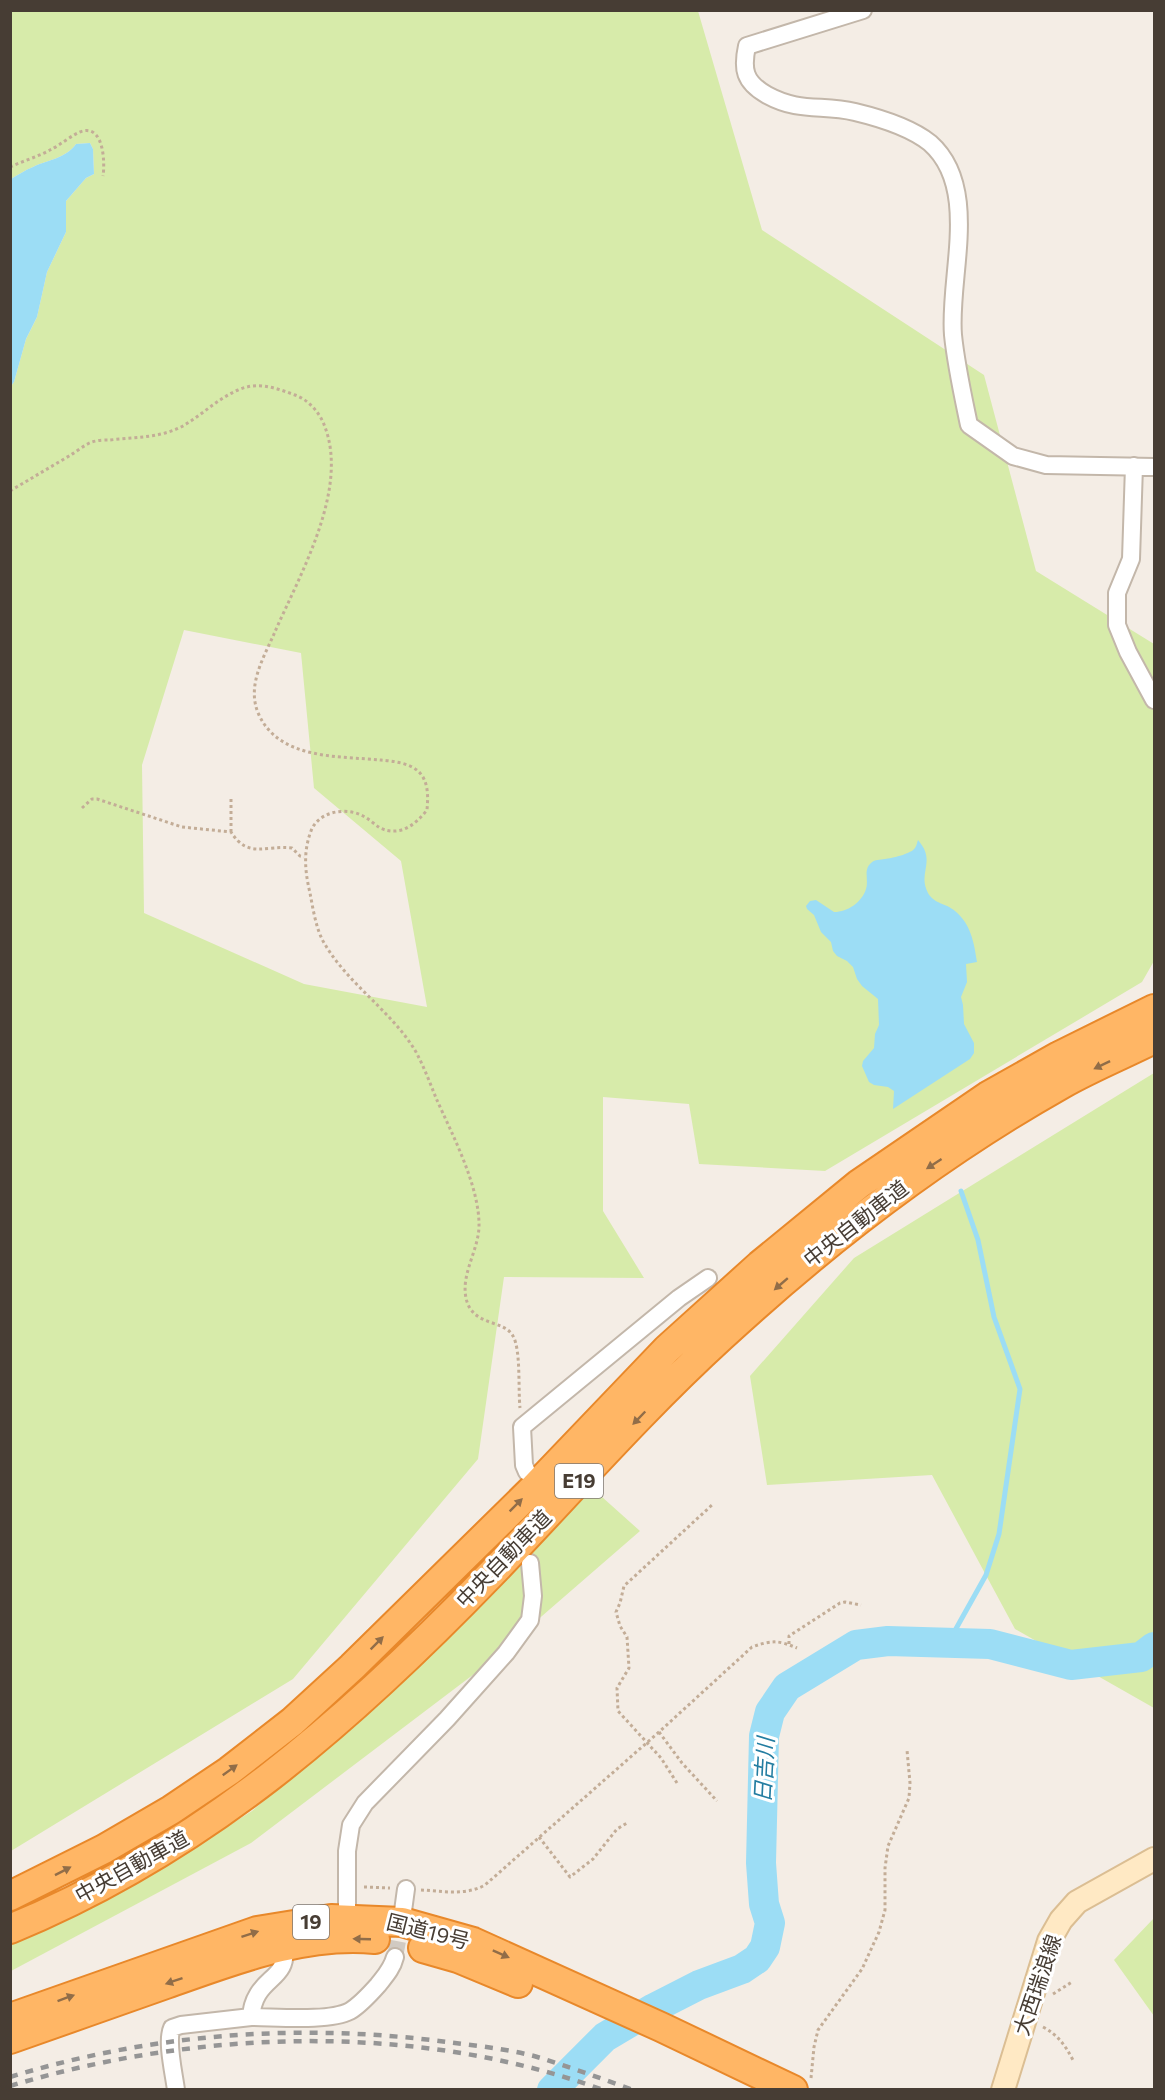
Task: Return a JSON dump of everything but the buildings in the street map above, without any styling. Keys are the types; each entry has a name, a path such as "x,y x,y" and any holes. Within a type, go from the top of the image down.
{"highway":[{"name":"中央自動車道","path":"10,1896 104,1850 171,1810 229,1771 292,1722 352,1667 526,1495 667,1350 760,1265 859,1184 988,1096 1059,1056 1155,1008"},
{"name":"中央自動車道","path":"10,1929 44,1915 120,1877 187,1836 264,1782 309,1747 373,1690 488,1577 639,1418 712,1346 829,1243 922,1171 994,1124 1065,1082 1155,1039"},
{"name":"国道19号","path":"10,2018 257,1931 294,1924 347,1919 402,1922 473,1942 603,2012"},
{"name":"国道19号","path":"10,2039 243,1957 284,1947 340,1939 367,1939 401,1942 458,1958 650,2032 801,2086"},
{"name":"国道19号","path":"650,2032 748,2090"}],"main road":[{"name":"大西瑞浪線","path":"1003,2090 1049,1941 1061,1920 1077,1902 1155,1859"}],"street":[{"path":"863,10 747,46 745,73 756,88 780,102 796,107 854,112 910,130 930,144 946,160 961,218 953,286 953,335 969,425 1013,456 1047,465 1155,467"},
{"path":"1134,466 1131,559 1117,592 1117,625 1128,652 1155,700"},
{"path":"527,1472 524,1465 522,1427 679,1298 708,1278"},
{"path":"347,1919 347,1851 351,1825 365,1803 447,1719 506,1653 530,1620 533,1596 530,1563"},
{"path":"403,1911 406,1889"},
{"path":"251,2017 253,2003 259,1992 276,1977 282,1968 286,1957 284,1947"},
{"path":"176,2090 170,2041 172,2028 251,2017 321,2017 348,2012 373,1990 389,1971 395,1957"}],"path":[{"path":"10,167 44,153 80,132 86,131 93,133 100,142 105,165 103,176"},
{"path":"10,491 92,442 157,436 182,426 225,397 251,386 274,387 301,397 319,414 331,446 329,491 322,519 307,560 258,672 254,693 256,706 259,716 268,729 284,744 315,753 394,761 420,772 427,785 427,810 410,827 402,830 380,827 362,815 354,813 331,813 322,817 311,831 304,857 307,882 322,938 328,950 372,1001 392,1020 416,1052 460,1151 475,1198 479,1227 466,1280 466,1300 479,1317 513,1335 518,1353 518,1387 522,1427"},
{"path":"231,796 231,832 244,847 292,848 304,857"},
{"path":"82,808 92,799 97,799 182,827 231,832"},
{"path":"677,1783 661,1758 618,1711 617,1688 629,1668 627,1637 620,1626 616,1612 624,1586 712,1505"},
{"path":"789,1645 789,1636 840,1603 861,1605"},
{"path":"347,1886 474,1891 485,1885 752,1647 779,1641 797,1648"},
{"path":"659,1732 682,1763 717,1800"},
{"path":"801,2086 812,2075 818,2030 862,1969 879,1932 885,1910 885,1868 888,1846 909,1798 907,1750"},
{"path":"539,1837 570,1877 593,1859 617,1828 627,1823"},
{"path":"1025,2019 1054,2033 1064,2044 1073,2060"}],"green space":[{"path":"11,11 698,11 762,230 984,375 1036,571 1154,644 1154,961 1142,982 825,1171 699,1164 689,1104 603,1097 603,1211 644,1278 504,1277 478,1459 293,1679 11,1851 11,386 26,339 37,317 47,272 66,232 66,201 86,178 94,174 93,149 90,143 76,144 62,156 30,168 11,179","holes":["184,630 301,653 314,788 401,861 427,1007 304,984 144,913 142,765"]},
{"path":"1154,1073 1154,1708 1015,1629 932,1475 767,1485 750,1376 854,1258"},
{"path":"592,1488 640,1531 482,1668 251,1843 11,1971 11,1941 148,1876 252,1811 356,1721 454,1629"},
{"path":"1154,1918 1154,2016 1114,1960"}],"water":[{"path":"90,143 93,149 94,174 86,178 66,201 66,232 47,272 37,317 26,339 11,386 11,179 30,168 62,156 76,144"},
{"path":"918,840 926,855 924,879 928,893 933,899 952,908 960,916 973,941 977,962 966,964 967,982 961,997 964,1024 974,1043 974,1053 970,1059 893,1109 894,1091 869,1082 862,1066 863,1061 874,1048 875,1034 879,1025 878,999 862,986 853,967 833,951 831,942 821,932 814,915 806,906 810,901 816,900 834,912 849,908 864,894 867,886 867,869 871,863 910,852 915,848"}],"waterway":[{"path":"948,1643 986,1575 999,1534 1020,1389 994,1317 978,1240 961,1191"},
{"name":"日吉川","path":"552,2090 605,2037 699,1985 742,1969 757,1959 765,1947 770,1923 764,1904 761,1863 764,1736 770,1712 787,1687 856,1645 888,1641 990,1644 1071,1665 1141,1657 1154,1647"}],"tunnel":[{"path":"395,1957 403,1914"}],"railway":[{"path":"10,2077 63,2062 169,2042 223,2036 331,2033 439,2041 510,2051 534,2056 633,2090"},
{"path":"10,2086 82,2067 156,2053 231,2044 308,2041 384,2044 459,2053 532,2068 603,2090"}]}
